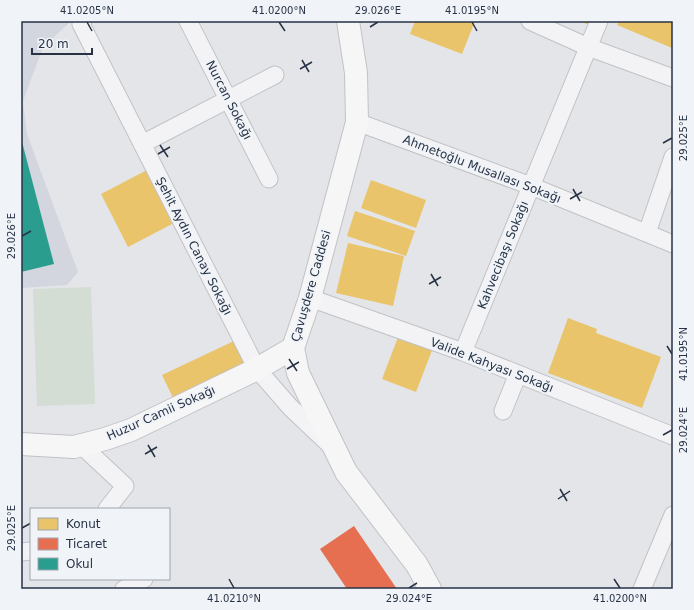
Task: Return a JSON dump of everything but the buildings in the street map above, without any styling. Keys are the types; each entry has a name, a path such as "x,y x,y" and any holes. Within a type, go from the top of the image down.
{"street":[{"name":"Nurcan Sokağı","path":"188,21 270,179"},
{"name":"Çavuşdere Caddesi","path":"348,21 356,73 357,122 310,298 293,348 298,373 346,472 417,566 430,589"},
{"path":"530,21 588,47 673,78"},
{"name":"Kahvecibaşı Sokağı","path":"463,352 599,21"},
{"name":"Şehit Aydın Canay Sokağı","path":"82,22 142,144 257,369 290,407 335,450"},
{"path":"142,144 275,75"},
{"name":"Ahmetoğlu Musallası Sokağı","path":"357,122 531,186 673,244"},
{"path":"647,233 673,157"},
{"name":"Valide Kahyası Sokağı","path":"310,298 463,352 673,436"},
{"name":"Huzur Camii Sokağı","path":"21,444 74,447 131,430 257,369 293,348"},
{"path":"503,410 518,374"},
{"path":"81,445 125,486 108,508"},
{"path":"642,589 673,515"},
{"path":"124,589 142,580"}],"shaded area":[{"path":"21,21 71,21 42,50 23,101 27,134 78,272 67,285 21,288"},
{"path":"91,287 95,404 37,406 33,289"}]}
